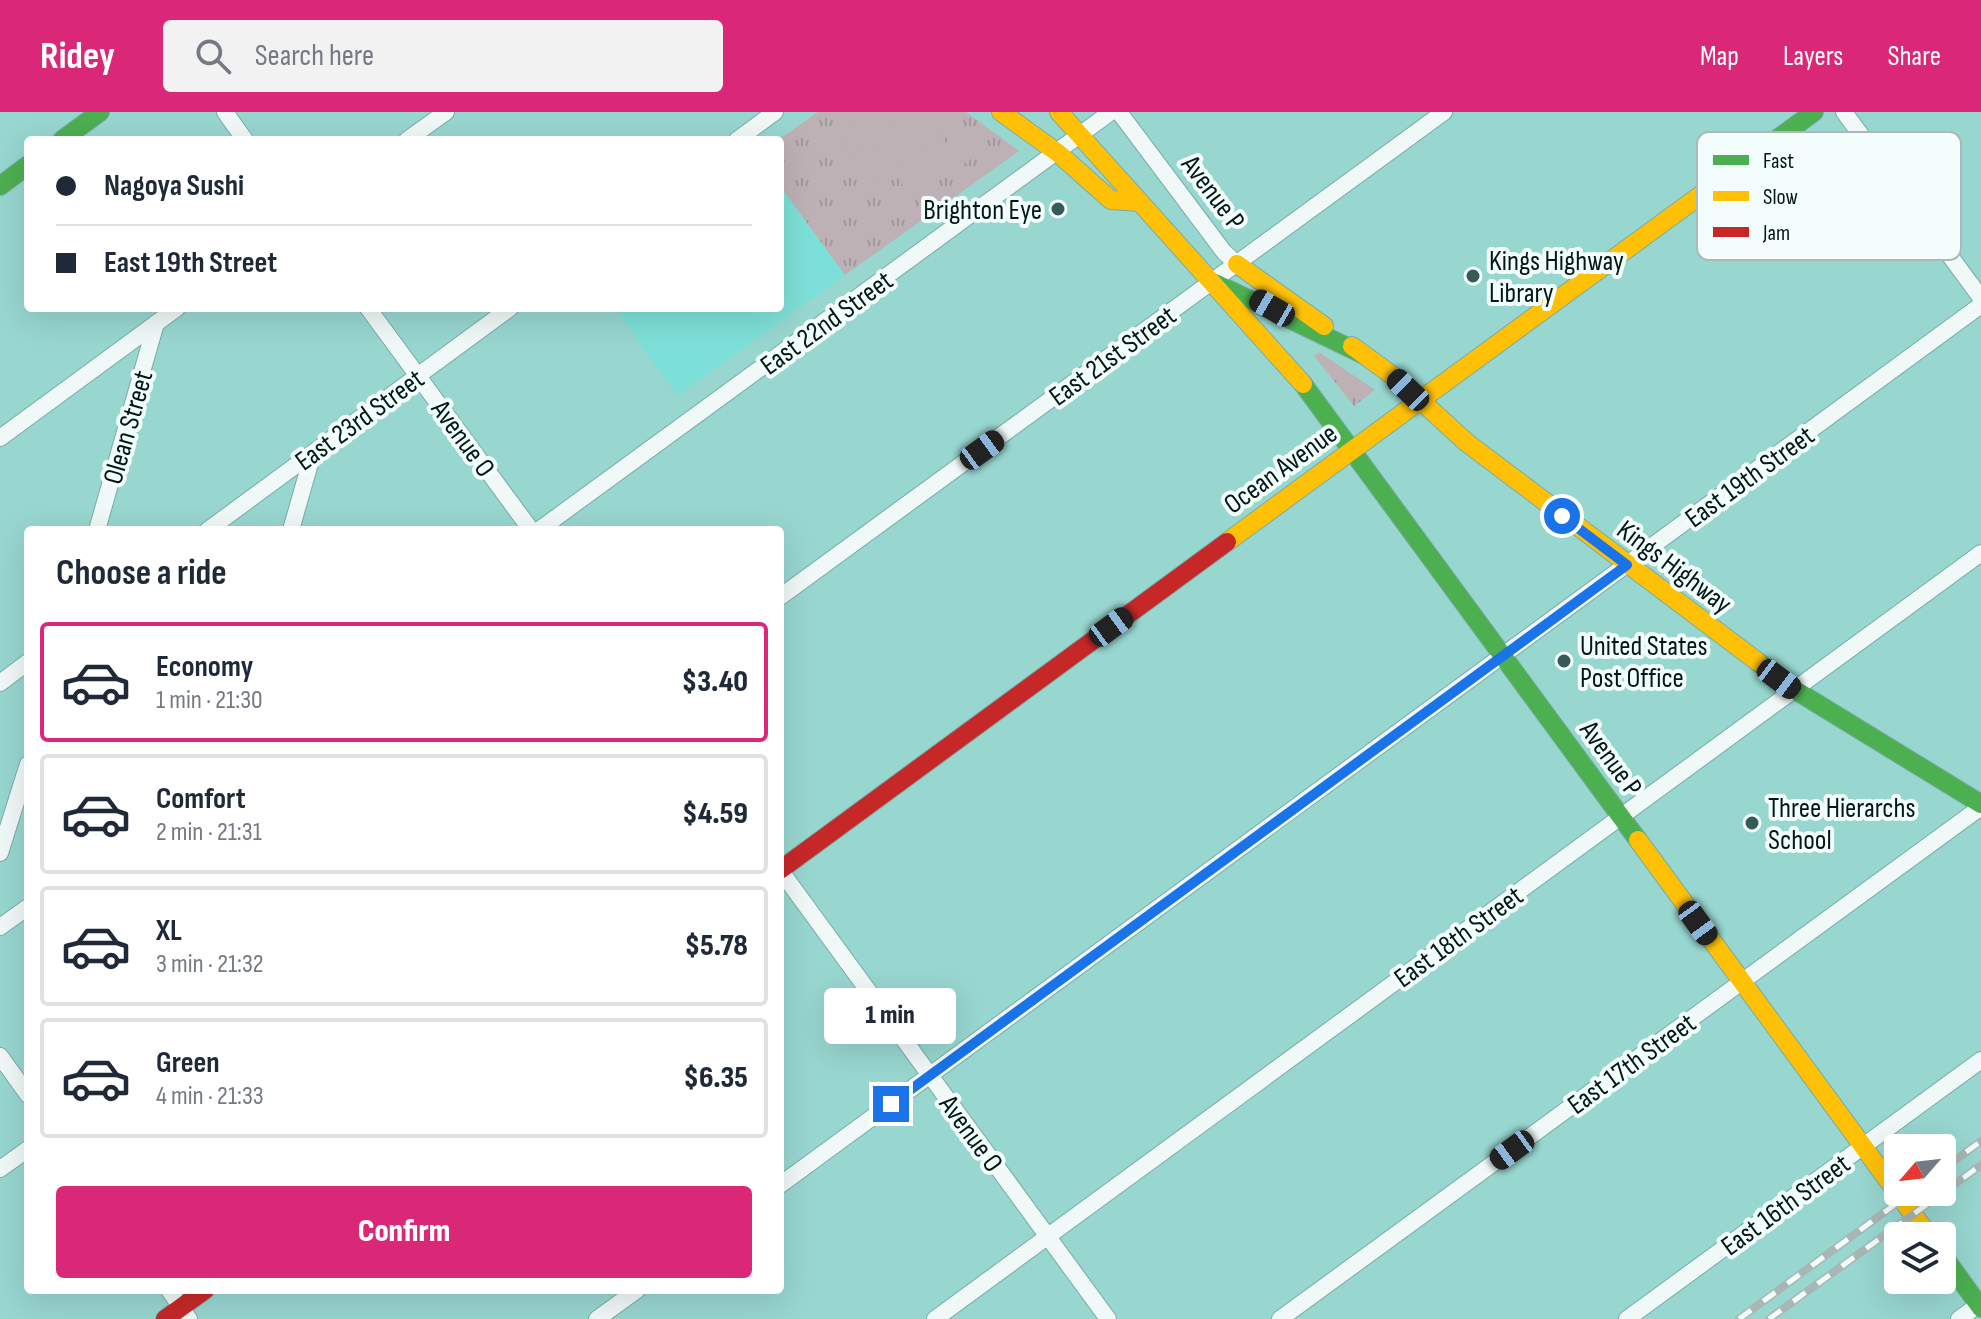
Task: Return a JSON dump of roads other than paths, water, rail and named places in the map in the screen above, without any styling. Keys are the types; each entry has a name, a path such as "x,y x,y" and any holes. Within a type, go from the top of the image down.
{"main road":[{"path":"67,136 100,112"},
{"path":"1001,112 1058,153 1111,200 1140,202"},
{"path":"1059,112 1211,282 1246,293 1324,339 1364,355"},
{"name":"Ocean Avenue","path":"1787,132 1814,112"},
{"path":"0,186 24,168"},
{"name":"Ocean Avenue","path":"784,867 1697,198"},
{"name":"Kings Highway","path":"1237,264 1364,355 1445,426 1795,690 1981,805"},
{"name":"Avenue P","path":"1211,282 1290,366 1918,1222"},
{"path":"1956,1273 1980,1305"},
{"path":"165,1319 185,1313 202,1294"}],"street":[{"path":"225,112 242,136"},
{"path":"413,136 446,112"},
{"path":"742,136 775,112"},
{"name":"East 22nd Street","path":"545,526 1111,112"},
{"name":"Avenue P","path":"1119,112 1224,252 1237,264"},
{"name":"East 21st Street","path":"784,594 1444,112"},
{"path":"1844,112 1859,132"},
{"path":"1953,260 1981,298"},
{"name":"East 19th Street","path":"784,1182 1981,305"},
{"path":"0,438 171,312"},
{"name":"Avenue O","path":"371,312 528,526"},
{"name":"East 23rd Street","path":"213,526 505,312"},
{"name":"Olean Street","path":"98,526 156,323"},
{"path":"292,526 313,453"},
{"name":"East 18th Street","path":"935,1319 1981,553"},
{"path":"0,683 24,665"},
{"path":"0,853 24,777"},
{"name":"East 17th Street","path":"1280,1319 1981,805"},
{"name":"Avenue O","path":"784,875 1108,1319"},
{"path":"0,927 24,910"},
{"path":"0,1056 24,1089"},
{"name":"East 16th Street","path":"1627,1319 1981,1060"},
{"path":"0,1169 24,1152"},
{"path":"172,1294 185,1313"},
{"path":"597,1319 631,1294"},
{"path":"1959,1319 1980,1305"}],"railway":[{"path":"1956,1160 1981,1141"},
{"path":"1769,1319 1981,1165"},
{"path":"1739,1319 1893,1206"}],"place":[{"name":"Brighton Eye","path":"1058,209"},
{"name":"Kings Highway Library","path":"1473,276"},
{"name":"United States Post Office","path":"1564,661"},
{"name":"Three Hierarchs School","path":"1752,823"}]}
